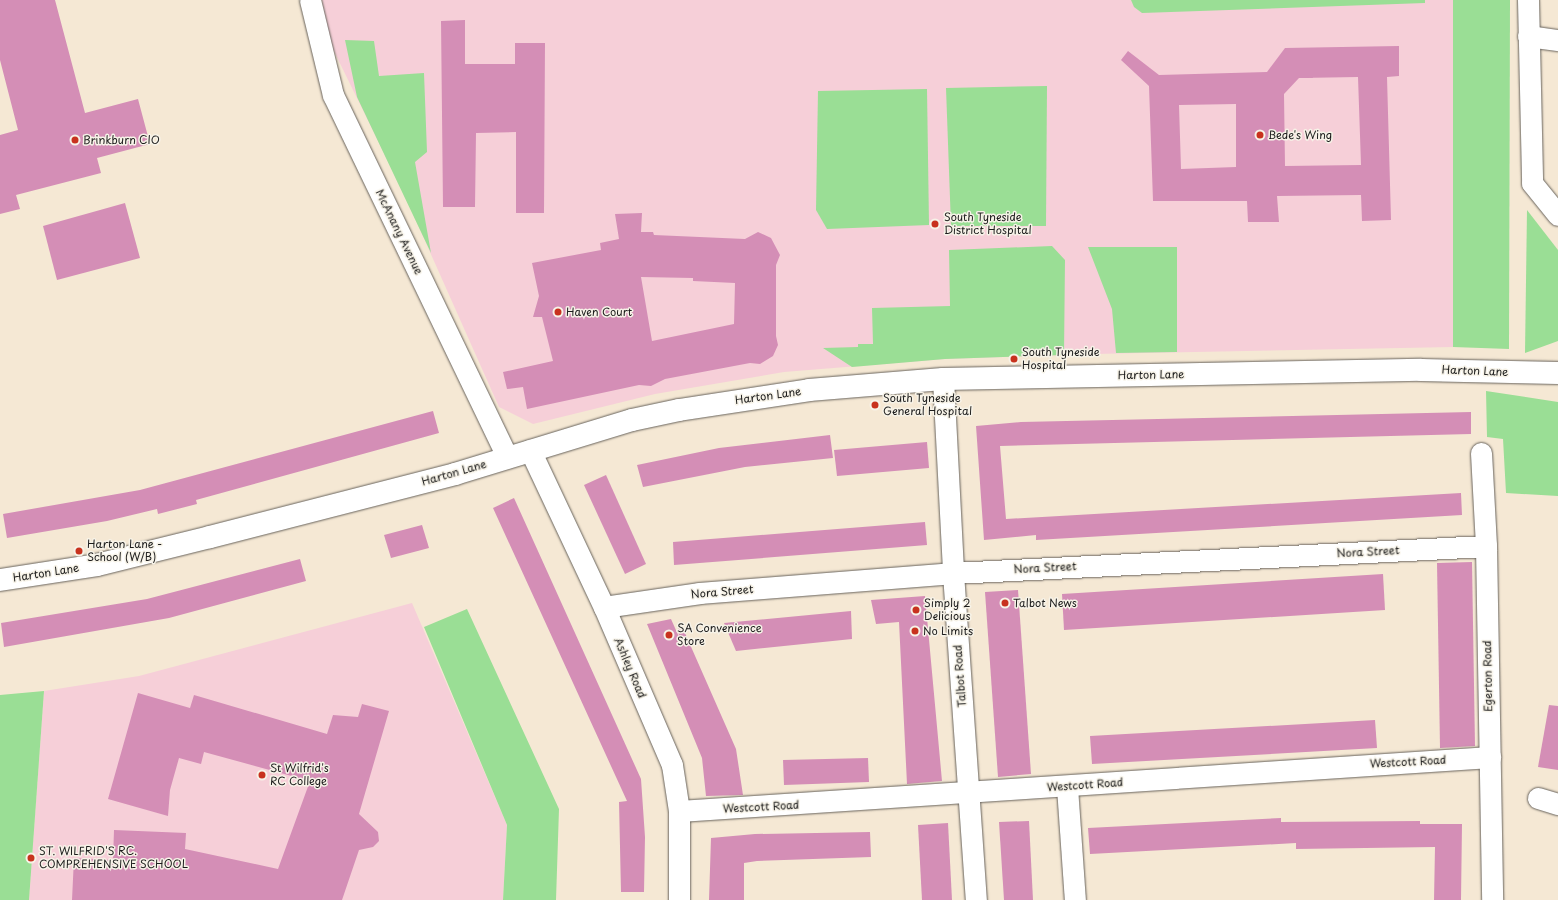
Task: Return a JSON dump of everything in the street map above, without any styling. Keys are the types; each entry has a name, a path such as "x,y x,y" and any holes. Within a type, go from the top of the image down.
{"street":[{"name":"McAnany Avenue","path":"310,0 332,95 507,457"},
{"path":"1528,0 1532,183 1558,215"},
{"path":"1528,36 1558,40"},
{"name":"Harton Lane","path":"0,580 97,564 210,537 455,474 632,420 686,408 809,390 943,379 1421,370 1558,373"},
{"name":"Talbot Road","path":"943,379 953,572 976,900"},
{"name":"Ashley Road","path":"530,450 604,607 672,765 679,811 679,900"},
{"name":"Egerton Road","path":"1481,453 1486,546 1492,900"},
{"name":"Nora Street","path":"604,607 700,594 953,572 1486,546"},
{"name":"Westcott Road","path":"679,811 968,794 1490,757"},
{"path":"1068,787 1075,900"},
{"path":"1538,798 1558,804"}],"shaded area":[{"name":"South Tyneside District Hospital","path":"322,0 1453,0 1453,347 1093,354 945,359 784,372 655,394 533,424 499,407 405,196 328,39"},
{"name":"St Wilfrid's RC College","path":"412,603 507,825 503,900 29,900 44,691 139,676"}],"green space":[{"path":"1131,0 1425,0 1425,3 1142,13 1134,7"},
{"path":"1453,0 1510,0 1509,349 1453,347"},
{"path":"345,40 374,41 379,76 424,73 427,152 415,162 431,253 357,97"},
{"path":"1047,86 1046,226 951,226 946,88"},
{"path":"927,89 929,225 827,229 816,210 818,91"},
{"path":"1527,210 1558,250 1558,341 1525,353"},
{"path":"1052,246 1065,260 1064,355 945,359 852,367 823,348 858,347 858,344 873,344 872,308 950,306 949,250"},
{"path":"1088,247 1177,247 1177,352 1116,353 1112,309"},
{"path":"1486,391 1558,402 1558,496 1506,493 1503,439 1487,437"},
{"path":"467,609 559,809 556,900 503,900 507,825 424,627"},
{"path":"44,691 29,900 0,900 0,695"}],"building":[{"name":"Brinkburn CIO","path":"0,0 55,0 85,113 138,99 150,144 97,158 101,173 16,195 20,209 0,214 0,135 18,130 0,60"},
{"path":"465,20 465,64 515,64 515,43 545,43 544,213 516,213 516,132 476,133 475,207 443,207 441,21"},
{"name":"Bede's Wing","path":"1399,46 1399,76 1387,77 1391,220 1362,221 1361,195 1277,196 1279,222 1248,222 1247,201 1153,201 1149,86 1121,60 1128,51 1159,75 1267,72 1285,48","holes":["1358,77 1361,165 1285,166 1284,94 1299,78","1236,104 1236,167 1181,169 1179,105"]},
{"path":"125,203 140,258 57,280 43,226"},
{"name":"Haven Court","path":"642,213 641,232 653,232 654,235 745,239 758,232 771,238 780,255 776,265 776,336 778,345 773,356 760,364 750,363 665,379 651,386 639,385 527,409 523,387 507,389 503,372 553,361 542,317 533,317 539,296 532,263 601,250 600,243 619,239 615,214","holes":["641,277 693,278 693,281 735,283 734,324 652,341"]},
{"path":"433,411 439,433 196,500 197,504 158,514 157,509 107,521 7,538 3,514 140,490"},
{"path":"1471,412 1471,434 1000,446 1006,519 1461,493 1462,515 1036,540 1036,535 984,540 976,426 1021,422"},
{"path":"830,435 833,458 745,467 643,487 637,465 719,448"},
{"path":"927,442 929,468 837,476 834,450"},
{"path":"606,475 646,564 625,574 584,485"},
{"path":"514,498 641,779 645,837 644,892 621,892 619,802 627,801 493,508"},
{"path":"925,522 927,545 674,565 673,542"},
{"path":"422,525 429,548 391,558 384,535"},
{"path":"300,559 306,581 169,618 4,647 1,623 147,599"},
{"path":"1472,562 1475,746 1440,748 1437,563"},
{"path":"1383,574 1385,610 1064,630 1062,594"},
{"path":"1018,590 1031,774 998,777 985,592"},
{"path":"925,596 942,781 907,784 899,622 876,624 871,600"},
{"path":"851,611 852,639 736,651 724,623"},
{"path":"671,619 679,637 678,624 681,624 736,749 743,795 706,796 702,758 647,624"},
{"path":"138,693 190,708 194,695 327,734 333,715 358,717 362,704 389,711 359,814 378,832 379,841 373,847 359,850 342,900 72,900 74,858 113,860 114,830 186,833 185,849 278,869 310,781 204,752 201,764 179,758 170,790 168,816 108,799"},
{"path":"1549,705 1558,706 1558,770 1538,767"},
{"path":"1375,720 1377,748 1092,764 1090,736"},
{"path":"868,758 869,782 784,785 783,760"},
{"path":"1281,818 1281,822 1420,821 1420,824 1462,824 1461,900 1434,900 1435,847 1296,849 1296,843 1090,854 1088,828"},
{"path":"1029,821 1033,900 1004,900 999,822"},
{"path":"948,823 952,900 922,900 918,825"},
{"path":"870,832 871,857 757,861 744,863 744,900 709,900 711,838 755,834"}],"place":[{"name":"Bede's Wing","path":"1260,135"},
{"name":"Brinkburn CIO","path":"75,140"},
{"name":"South Tyneside District Hospital","path":"935,224"},
{"name":"Haven Court","path":"558,312"},
{"name":"South Tyneside Hospital","path":"1014,359"},
{"name":"South Tyneside General Hospital","path":"875,405"},
{"name":"Harton Lane - School (W/B)","path":"79,551"},
{"name":"Talbot News","path":"1005,603"},
{"name":"Simply 2 Delicious","path":"916,610"},
{"name":"No Limits","path":"915,631"},
{"name":"SA Convenience Store","path":"669,635"},
{"name":"St Wilfrid's RC College","path":"262,775"},
{"name":"ST. WILFRID'S RC. COMPREHENSIVE SCHOOL","path":"31,858"}]}
